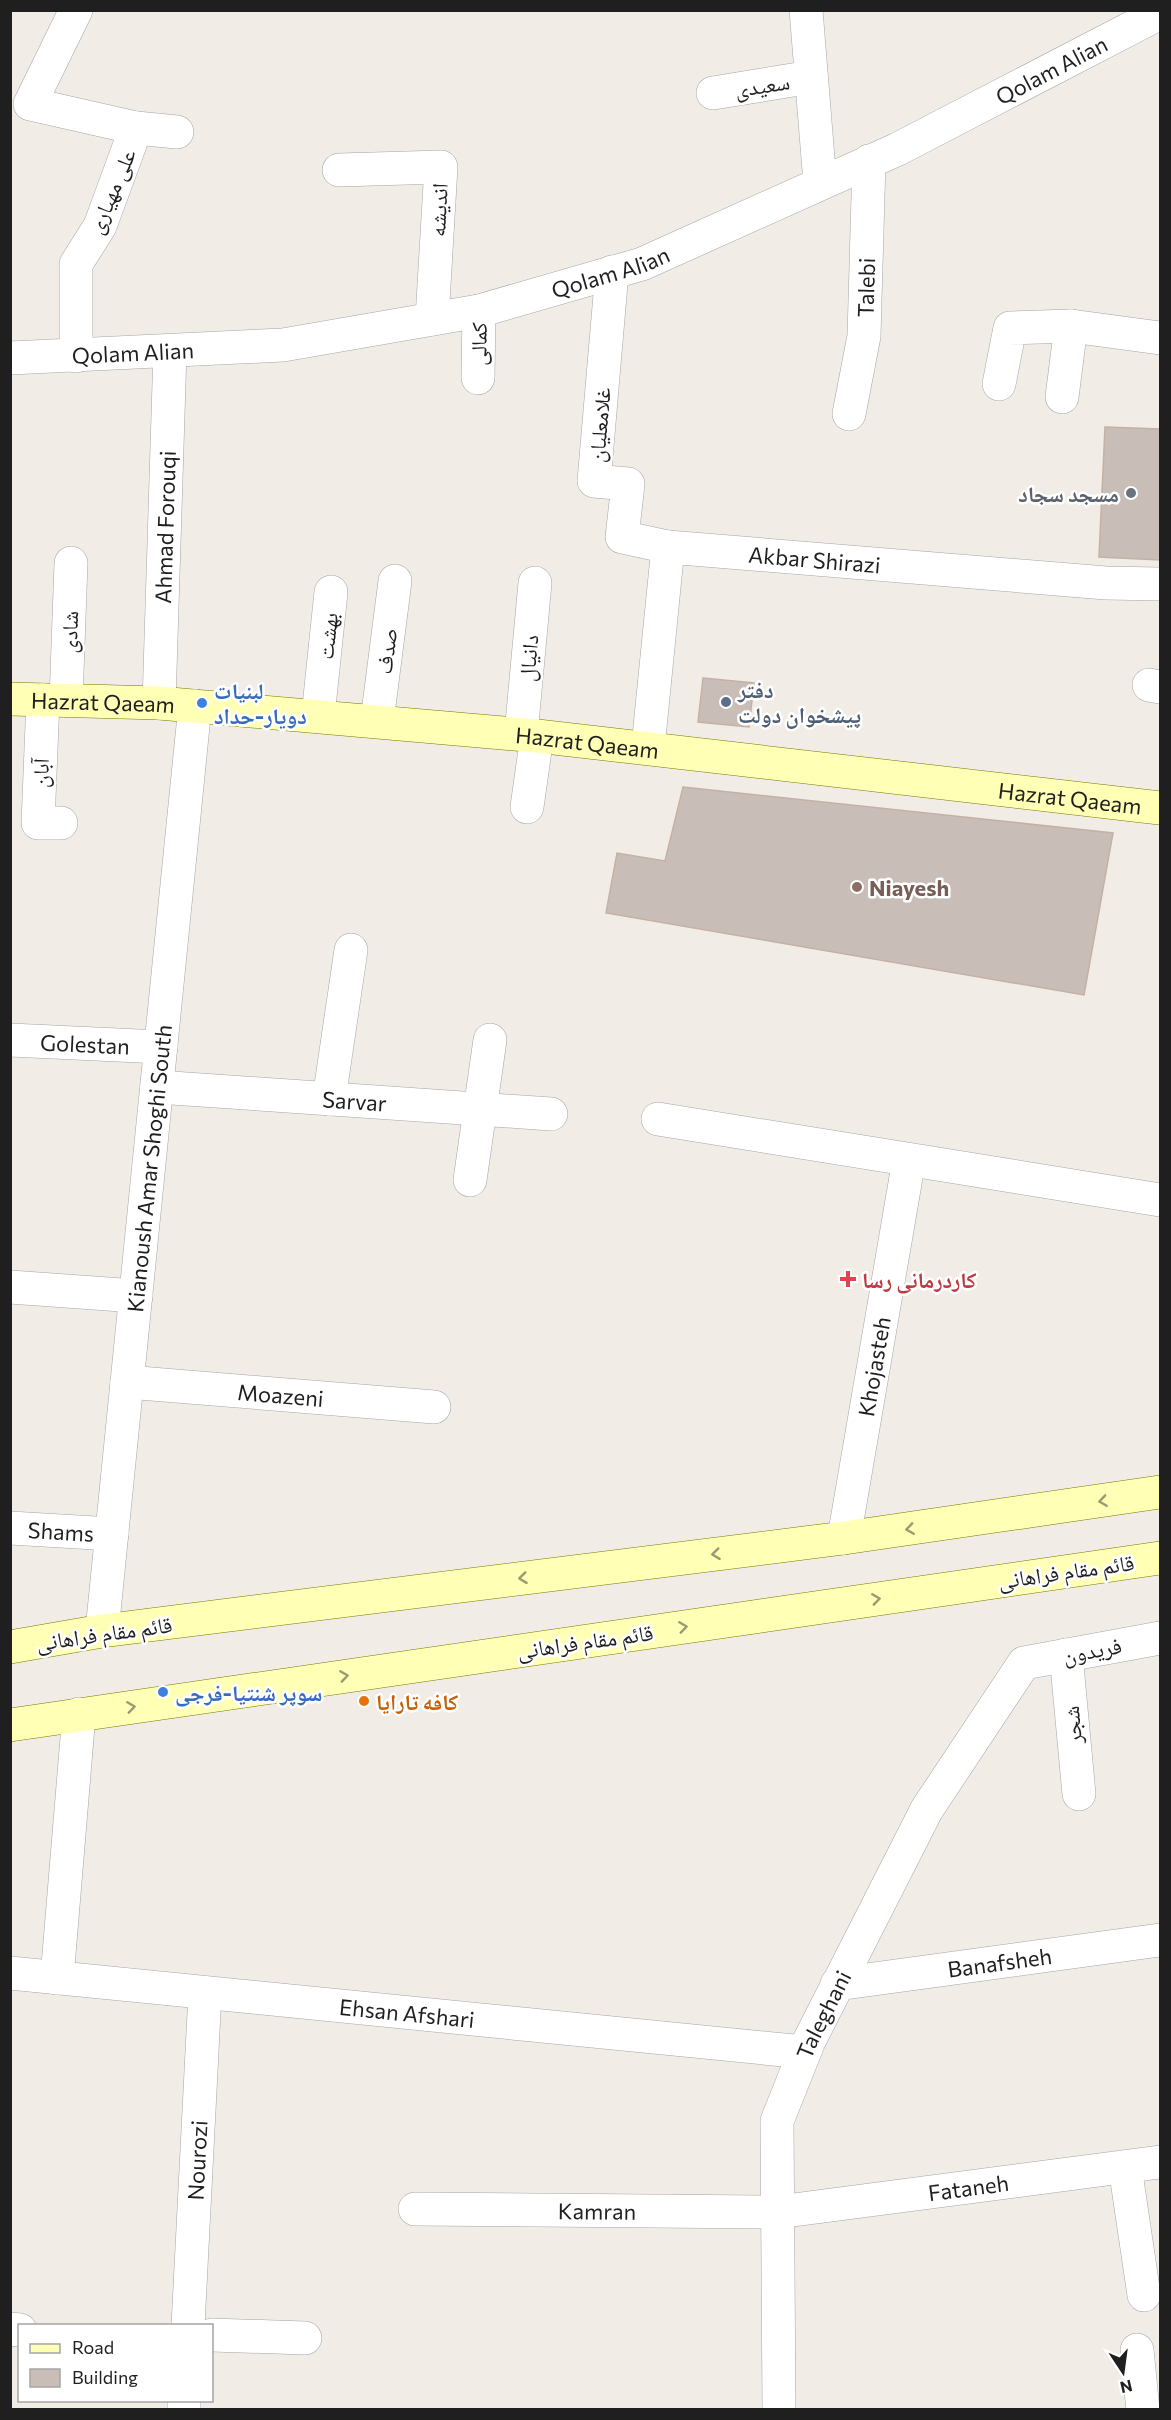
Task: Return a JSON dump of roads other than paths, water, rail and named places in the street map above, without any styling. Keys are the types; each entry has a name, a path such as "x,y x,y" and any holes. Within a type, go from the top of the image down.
{"main road":[{"name":"Hazrat Qaeam","path":"10,699 159,703 529,735 1161,808"},
{"name":"قائم مقام فراهانی","path":"10,1647 102,1631 844,1538 1161,1492"},
{"name":"قائم مقام فراهانی","path":"10,1725 1161,1558"}],"street":[{"name":"علی مهیاری","path":"76,10 20,102 136,128 100,226 76,264 76,356"},
{"path":"806,10 820,183"},
{"name":"Qolam Alian","path":"10,358 283,345 479,310 642,264 869,161 1161,13"},
{"name":"سعیدی","path":"712,93 811,77"},
{"path":"136,128 177,132"},
{"name":"Talebi","path":"849,414 864,336 869,161"},
{"name":"اندیشه","path":"339,170 441,167 432,319"},
{"name":"غلامعلیان","path":"612,272 594,481 628,484 622,537 668,547"},
{"name":"کمالی","path":"478,378 479,310"},
{"path":"1062,397 1071,326"},
{"path":"999,384 1010,328 1071,326 1161,338"},
{"name":"Ahmad Forouqi","path":"159,703 170,351"},
{"path":"648,747 668,547"},
{"name":"Akbar Shirazi","path":"668,547 1106,583 1161,584"},
{"name":"شادی","path":"55,700 71,563"},
{"name":"صدف","path":"377,721 395,581"},
{"name":"دانیال","path":"527,807 535,583"},
{"name":"بهشت","path":"318,716 331,592"},
{"name":"آبان","path":"55,700 38,823 61,823"},
{"name":"Kianoush Amar Shoghi South","path":"102,1631 195,706"},
{"path":"329,1099 351,950"},
{"name":"Golestan","path":"10,1040 161,1047"},
{"path":"470,1180 490,1040"},
{"name":"Sarvar","path":"157,1088 551,1114"},
{"path":"658,1119 1161,1200"},
{"name":"Khojasteh","path":"844,1538 909,1160"},
{"path":"10,1287 136,1296"},
{"name":"Moazeni","path":"127,1382 434,1407"},
{"name":"Shams","path":"10,1528 112,1534"},
{"name":"فریدون","path":"1024,1663 1161,1638"},
{"name":"شجر","path":"1066,1655 1079,1794"},
{"name":"Taleghani","path":"779,2409 777,2121 804,2052 927,1809 1024,1663"},
{"path":"57,1978 79,1714"},
{"name":"Banafsheh","path":"837,1984 1161,1940"},
{"name":"Ehsan Afshari","path":"10,1973 804,2052"},
{"name":"Nourozi","path":"188,2324 205,1993"},
{"name":"Fataneh","path":"777,2212 1161,2162"},
{"path":"1125,2167 1144,2295"},
{"name":"Kamran","path":"415,2209 777,2212"},
{"path":"213,2335 305,2338"},
{"path":"1137,2350 1143,2409"}],"place":[{"name":"مسجد سجاد","path":"1131,493"},
{"name":"دفتر پیشخوان دولت","path":"726,702"},
{"name":"لبنیات دویار-حداد","path":"202,703"},
{"name":"Niayesh","path":"857,887"},
{"name":"کاردرمانی رسا","path":"848,1279"},
{"name":"سوپر شنتیا-فرجی","path":"163,1692"},
{"name":"کافه تارایا","path":"364,1701"}]}
